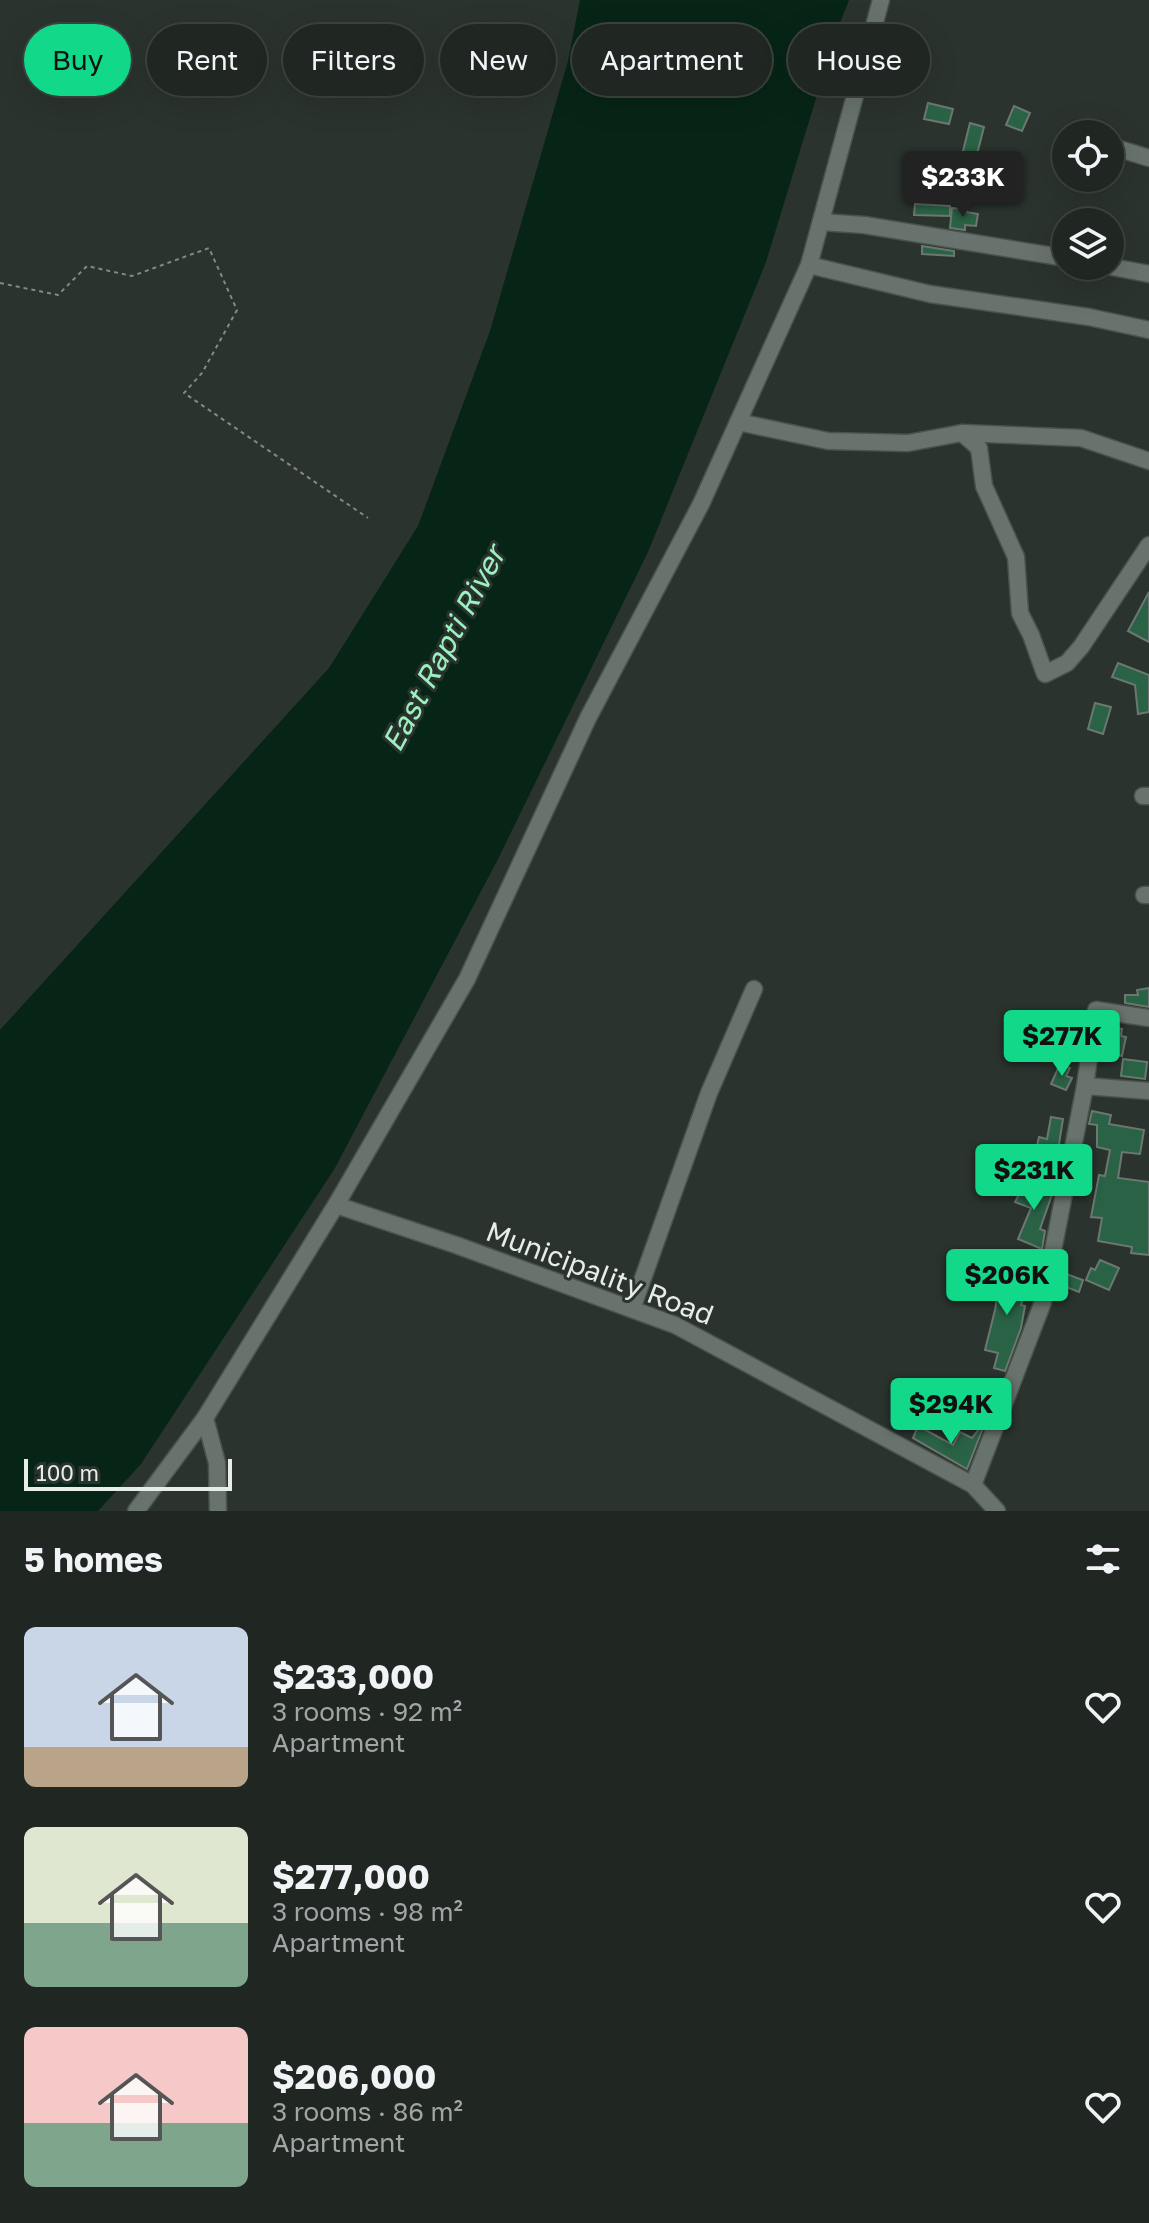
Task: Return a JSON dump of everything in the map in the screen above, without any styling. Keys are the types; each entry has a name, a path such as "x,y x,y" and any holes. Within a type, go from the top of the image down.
{"street":[{"path":"136,1511 205,1418 336,1205 467,979 588,718 701,504 809,265 881,0"},
{"path":"1124,150 1149,158"},
{"path":"821,222 864,225 1052,256"},
{"path":"809,265 930,294 1089,317 1149,330"},
{"path":"1124,269 1149,274"},
{"path":"738,422 828,441 908,443 962,433 1081,438 1149,461"},
{"path":"962,433 979,448 984,486 1016,557 1020,613 1045,674 1067,663 1081,647 1149,545"},
{"path":"632,1309 709,1093 754,989"},
{"path":"973,1485 1043,1302 1085,1086 1096,1010 1149,1018"},
{"path":"1085,1086 1149,1091"},
{"name":"Municipality Road","path":"336,1205 675,1325 973,1485 997,1511"},
{"path":"205,1418 217,1463 218,1511"}],"path":[{"path":"0,283 58,295 87,266 132,276 209,248 237,310 202,373 184,393 368,518"}],"water":[{"name":"East Rapti River","path":"580,0 849,0 840,24 788,24 788,96 817,96 766,262 648,552 497,861 335,1168 141,1464 98,1511 0,1511 0,1030 329,668 418,526 490,331 572,41 572,96 772,96 772,24 575,24"}],"building":[{"path":"928,103 953,109 949,124 924,119"},
{"path":"1014,106 1030,113 1022,131 1006,125"},
{"path":"970,123 984,127 976,158 962,155"},
{"path":"915,204 950,206 950,216 914,215"},
{"path":"952,208 978,214 976,226 965,225 965,230 950,228"},
{"path":"922,246 954,251 954,256 922,254"},
{"path":"1149,592 1149,642 1128,631"},
{"path":"1118,663 1149,675 1149,712 1138,714 1135,685 1112,677"},
{"path":"1095,703 1111,707 1103,734 1088,729"},
{"path":"1149,988 1149,1007 1125,1003 1125,995 1138,995 1137,990"},
{"path":"1109,1026 1122,1029 1121,1036 1126,1037 1122,1056 1105,1052"},
{"path":"1123,1059 1147,1062 1145,1079 1121,1076"},
{"path":"1060,1064 1070,1068 1066,1076 1072,1078 1066,1090 1051,1084"},
{"path":"1092,1111 1111,1115 1109,1124 1144,1130 1140,1154 1122,1152 1118,1178 1149,1182 1149,1255 1131,1253 1132,1247 1098,1241 1102,1218 1091,1217 1099,1175 1105,1176 1110,1150 1097,1147 1097,1125 1089,1124"},
{"path":"1051,1117 1063,1119 1056,1163 1034,1159 1039,1137 1047,1139"},
{"path":"1027,1180 1054,1189 1040,1229 1045,1231 1042,1249 1018,1239 1031,1208 1015,1202"},
{"path":"1100,1260 1119,1268 1109,1290 1086,1280 1091,1268 1095,1270"},
{"path":"1003,1269 1030,1278 1021,1305 1025,1306 1021,1328 1005,1371 994,1368 998,1353 985,1350"},
{"path":"1061,1272 1083,1280 1079,1292 1058,1284"},
{"path":"986,1420 967,1469 913,1438 918,1426 953,1445 960,1432 972,1438"}]}
